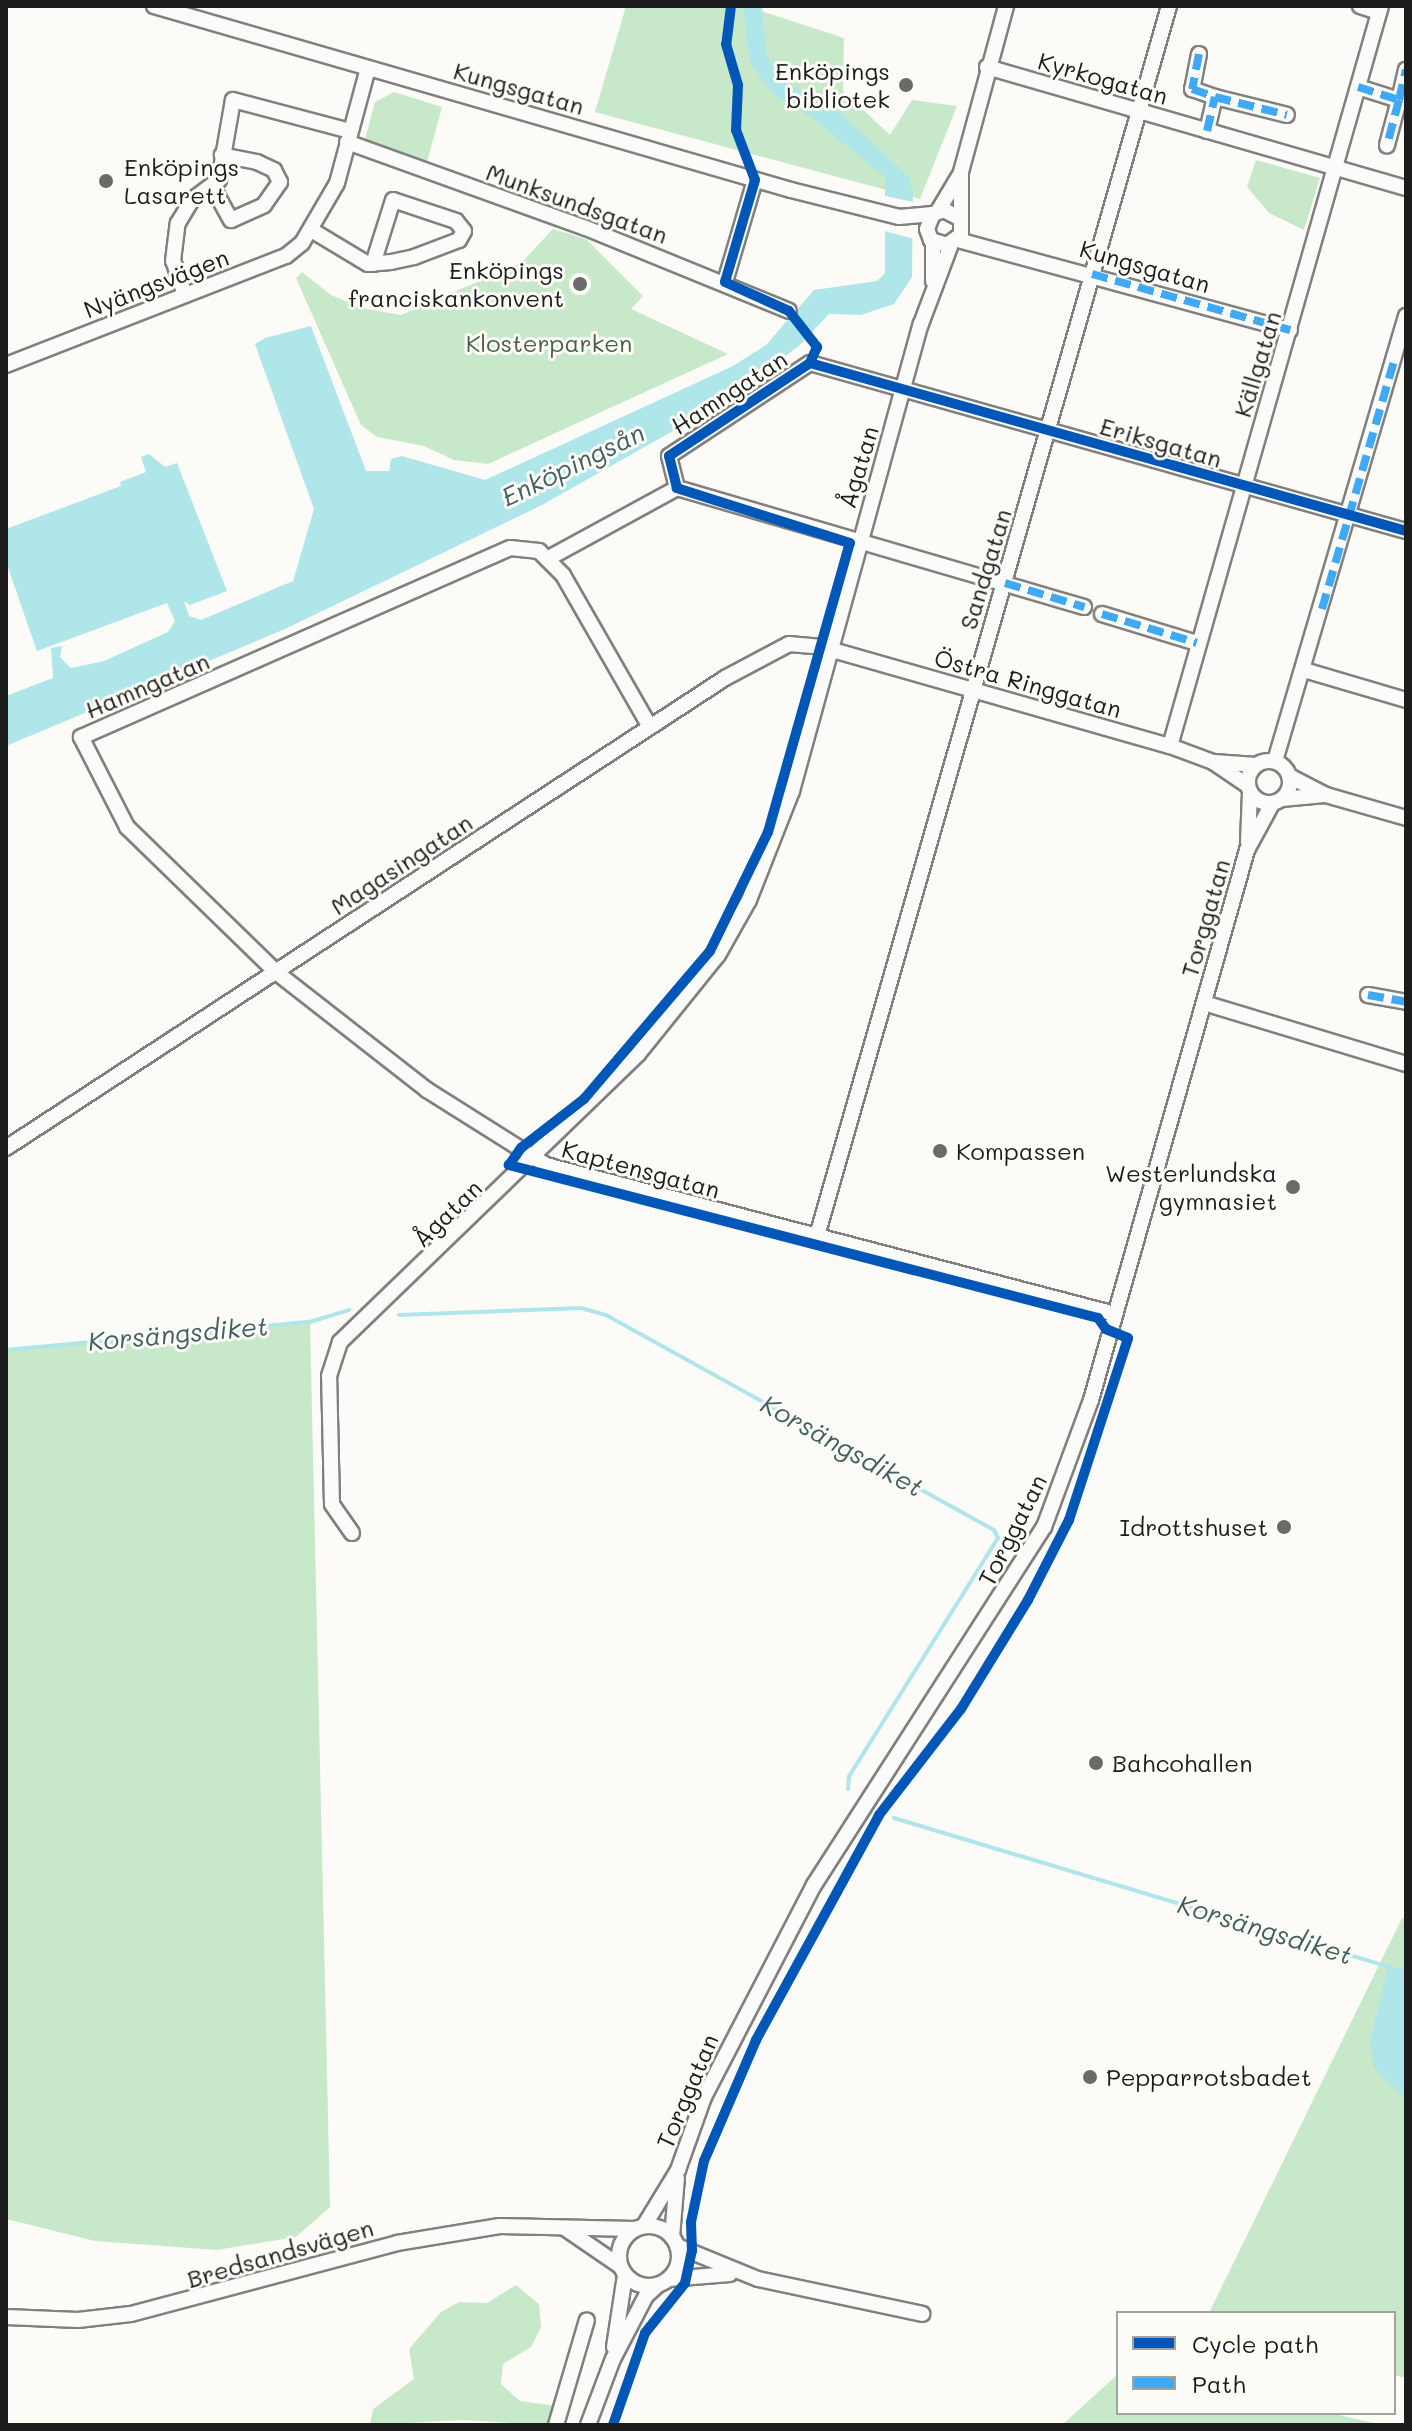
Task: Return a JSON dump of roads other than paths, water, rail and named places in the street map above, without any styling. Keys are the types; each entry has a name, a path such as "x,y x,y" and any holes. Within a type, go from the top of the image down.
{"street":[{"name":"Kungsgatan","path":"154,6 202,13 368,68 755,180 899,217 923,230"},
{"name":"Ågatan","path":"352,1533 332,1504 332,1356 638,1054 718,955 749,900 788,802 933,285 957,232 961,172 1006,6"},
{"name":"Sandgatan","path":"817,1236 1169,6"},
{"path":"1360,6 1380,9"},
{"name":"Källgatan","path":"1170,746 1380,9"},
{"name":"Kyrkogatan","path":"1199,54 1192,89 1215,97"},
{"name":"Kyrkogatan","path":"987,67 1406,188"},
{"name":"Nyängsvägen","path":"6,365 286,256 313,231 331,196 368,68"},
{"path":"1387,145 1406,70"},
{"path":"1358,87 1399,100"},
{"path":"1207,131 1215,97 1287,115"},
{"name":"Munksundsgatan","path":"222,155 228,108 237,98 349,137 725,282 789,311"},
{"path":"185,295 173,261 178,223 192,200 219,180 222,155"},
{"name":"Nyängsvägen","path":"212,186 231,220 264,205 280,182 274,170 257,162 222,155"},
{"name":"Ågatan","path":"933,285 923,230 961,172"},
{"path":"725,282 755,180"},
{"path":"313,231 341,251 373,264 439,248 459,240 464,231 456,221 393,200 373,264"},
{"path":"923,230 936,212 957,232"},
{"path":"923,230 957,232"},
{"name":"Kungsgatan","path":"957,232 987,244 1290,330"},
{"path":"1275,761 1400,358 1406,316"},
{"name":"Hamngatan","path":"677,488 669,456 810,363 905,390"},
{"name":"Eriksgatan","path":"905,390 1406,531"},
{"path":"650,727 563,575 543,555 677,488 858,545 1084,607"},
{"name":"Hamngatan","path":"81,737 510,548 543,555"},
{"path":"1102,614 1197,643"},
{"name":"Magasingatan","path":"6,1148 763,654 789,644 830,650"},
{"name":"Östra Ringgatan","path":"830,650 1170,746 1213,762 1256,765"},
{"path":"1304,670 1406,700"},
{"name":"Kaptensgatan","path":"81,737 127,827 276,972 427,1090 546,1165 1115,1314"},
{"path":"1275,761 1256,765 1248,789 1260,802 1326,795"},
{"path":"1275,761 1289,776 1326,795 1406,818"},
{"name":"Östra Ringgatan","path":"1213,762 1248,789"},
{"path":"1277,802 1289,776"},
{"name":"Torggatan","path":"613,2359 622,2270 621,2242 639,2228 678,2170 704,2097 814,1885 1044,1527 1091,1400 1247,850 1248,789"},
{"name":"Torggatan","path":"1247,850 1277,802"},
{"path":"1368,995 1406,1002"},
{"path":"1204,1003 1406,1064"},
{"name":"Torggatan","path":"664,2282 678,2263 675,2242 678,2170"},
{"name":"Bredsandsvägen","path":"6,2317 78,2320 131,2314 436,2235 517,2224 566,2229 639,2228"},
{"path":"639,2228 738,2273 922,2314"},
{"path":"566,2229 639,2285 738,2273"},
{"path":"588,2425 613,2359 646,2296 664,2282"},
{"path":"556,2425 587,2320"}],"water":[{"name":"Enköpingsån","path":"743,6 762,6 766,54 781,81 835,108 908,176 913,191 912,277 894,304 861,315 829,314 800,345 733,397 542,505 285,629 6,746 6,696 53,678 51,648 62,646 60,657 71,668 104,661 168,632 175,621 167,603 37,651 6,562 6,529 121,486 120,482 146,472 141,457 149,454 165,467 177,463 227,591 190,605 184,601 189,616 201,620 293,581 314,509 255,344 265,338 311,326 366,471 389,471 391,459 402,456 485,480 733,366 766,345 814,290 877,281 885,273 885,177 810,116 774,95 750,64"},
{"path":"1388,1967 1406,1972 1406,2099 1374,2068 1370,2041"}],"waterway":[{"name":"Korsängsdiket","path":"399,1315 581,1308 606,1315 994,1530 998,1538 849,1776 848,1789"},
{"name":"Korsängsdiket","path":"6,1350 310,1322 349,1310"},
{"name":"Korsängsdiket","path":"894,1818 1406,1972"}],"place":[{"name":"Enköpings bibliotek","path":"906,85"},
{"name":"Enköpings Lasarett","path":"106,181"},
{"name":"Enköpings franciskankonvent","path":"580,284"},
{"name":"Kompassen","path":"940,1151"},
{"name":"Westerlundska gymnasiet","path":"1293,1187"},
{"name":"Idrottshuset","path":"1284,1527"},
{"name":"Bahcohallen","path":"1096,1763"},
{"name":"Pepparrotsbadet","path":"1090,2077"}],"park label":[{"name":"Klosterparken","path":"549,343"}]}
